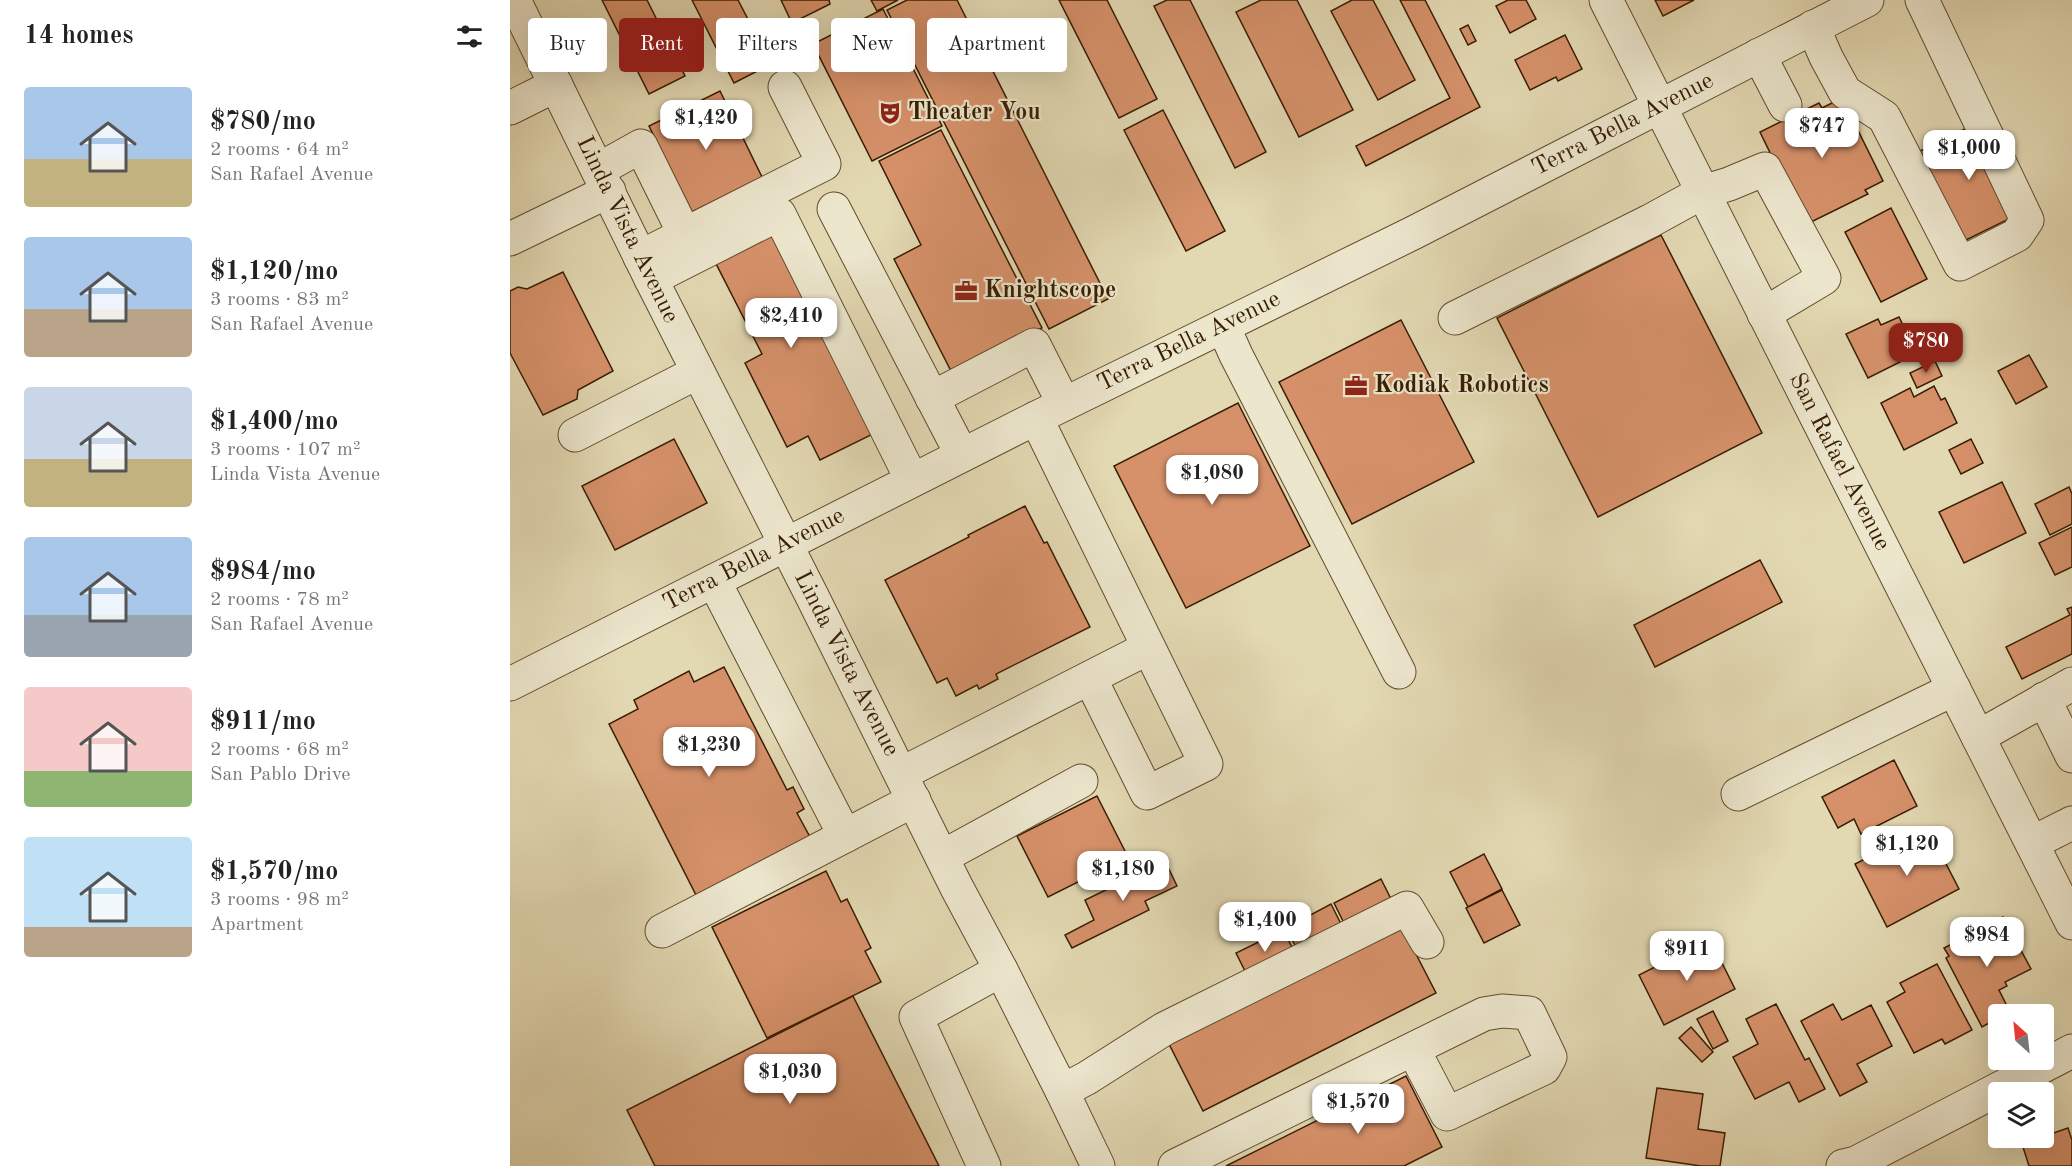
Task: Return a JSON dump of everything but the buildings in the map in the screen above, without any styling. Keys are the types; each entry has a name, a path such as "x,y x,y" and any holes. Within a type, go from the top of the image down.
{"street":[{"name":"San Rafael Avenue","path":"1606,0 2072,923"},
{"name":"Terra Bella Avenue","path":"510,684 1050,411 1413,233 1867,0"},
{"path":"1813,27 1845,92 1884,117 1960,264 2017,235 2027,219 1922,0"},
{"name":"Linda Vista Avenue","path":"515,13 556,85 942,857 1002,970 1098,1166"},
{"path":"1759,55 1785,105"},
{"path":"510,108 556,85"},
{"path":"646,268 685,235 824,164 785,87"},
{"path":"510,239 603,181 641,146 685,235"},
{"path":"1455,318 1650,221 1703,192 1765,169 1824,278 1764,314"},
{"path":"834,209 962,455"},
{"path":"646,268 779,214 912,480"},
{"path":"1223,326 1399,672"},
{"path":"932,398 1034,345 1050,411 1148,648 1206,764 1147,793 1090,678"},
{"path":"575,435 698,372"},
{"path":"714,580 845,836"},
{"path":"662,931 845,836 907,787 1090,678 1148,648"},
{"path":"1737,794 1954,689"},
{"path":"1978,737 2058,692 2072,756"},
{"path":"942,857 1082,781"},
{"path":"2032,843 2072,823"},
{"path":"1062,1091 1087,1078 1164,1029 1407,908 1427,942"},
{"path":"984,1166 916,1017 1002,970"},
{"path":"1175,1166 1413,1049"},
{"path":"1844,1166 1856,1163 2072,1051"}],"place":[{"name":"Theater You","path":"890,113"},
{"name":"Knightscope","path":"966,291"},
{"name":"Kodiak Robotics","path":"1356,386"}]}
